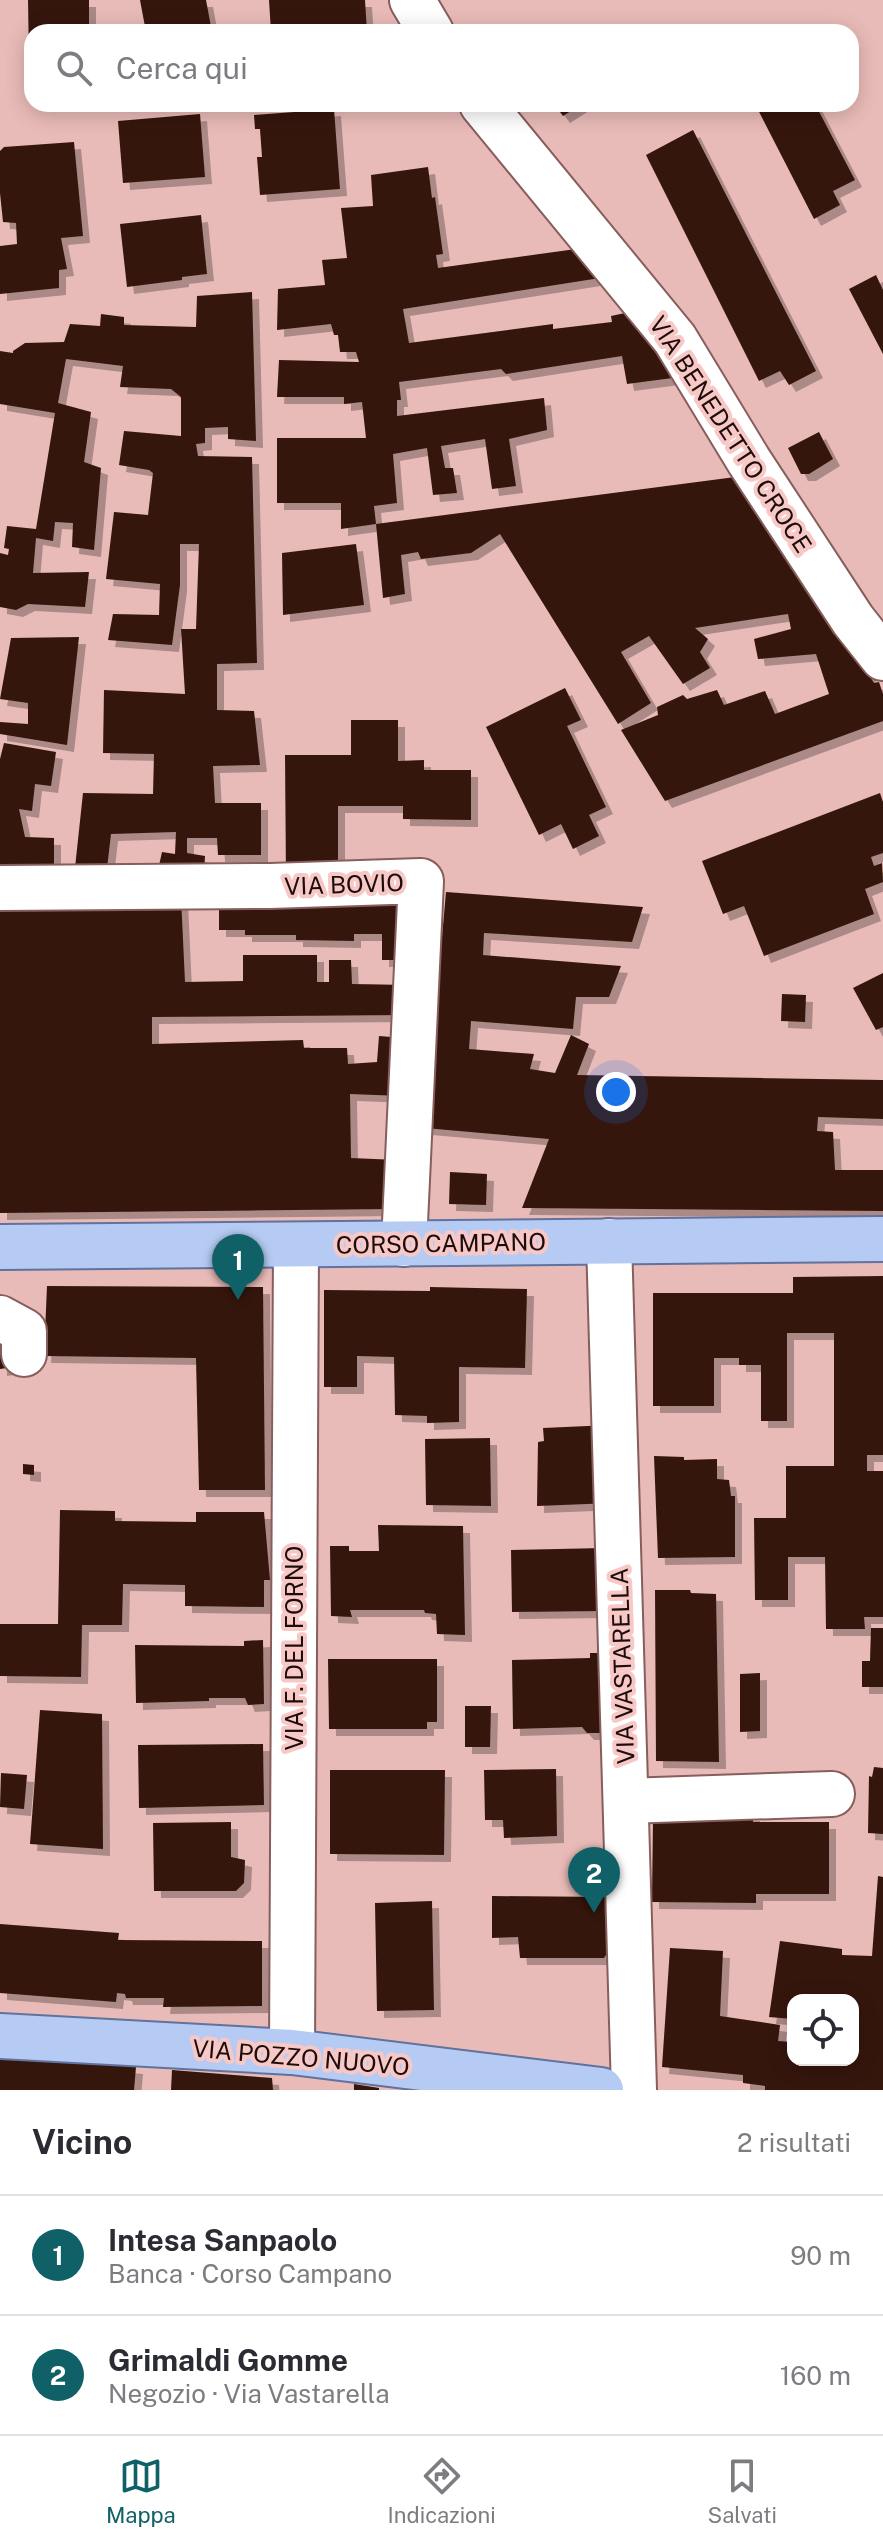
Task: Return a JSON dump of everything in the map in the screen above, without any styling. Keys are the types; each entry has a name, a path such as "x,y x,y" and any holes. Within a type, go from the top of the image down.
{"main road":[{"name":"CORSO CAMPANO","path":"0,1247 883,1239"},
{"name":"VIA POZZO NUOVO","path":"0,2036 292,2052 601,2090"}],"street":[{"path":"412,0 426,24"},
{"name":"VIA BENEDETTO CROCE","path":"489,112 675,339 853,620 883,658"},
{"name":"VIA BOVIO","path":"0,888 270,886 421,881 404,1244"},
{"name":"VIA VASTARELLA","path":"609,1241 634,2090"},
{"name":"VIA F. DEL FORNO","path":"292,2052 296,1245"},
{"path":"0,1318 24,1331 24,1354"},
{"path":"626,1801 832,1794"}],"building":[{"path":"28,0 89,0 89,24 28,24"},
{"path":"140,0 206,0 210,24 144,24"},
{"path":"269,0 365,0 366,24 270,24"},
{"path":"334,112 340,189 260,195 257,157 262,157 260,129 255,129 254,115"},
{"path":"759,112 819,112 855,180 833,191 840,205 814,219"},
{"path":"200,114 205,177 123,183 118,121"},
{"path":"693,130 816,371 789,385 780,371 759,381 646,155"},
{"path":"74,142 83,236 61,238 67,269 59,270 59,288 0,294 0,246 17,244 16,223 3,222 0,151 4,147"},
{"path":"428,167 443,254 436,255 438,268 576,249 600,278 403,309 409,343 553,324 553,329 612,322 611,316 625,313 630,320 636,315 680,377 627,384 622,356 506,374 501,369 399,382 401,400 397,400 397,416 544,398 547,430 509,439 516,486 492,489 485,439 441,446 445,468 453,468 457,493 433,495 427,448 393,454 397,503 374,506 376,524 341,529 341,503 277,503 277,438 366,438 362,402 344,404 344,397 277,397 279,360 359,362 356,352 340,352 338,335 334,335 331,324 277,330 278,289 325,285 322,260 347,258 341,208 373,206 371,175"},
{"path":"201,215 207,274 127,287 120,224"},
{"path":"876,275 883,290 883,354 849,289"},
{"path":"252,292 256,441 228,439 228,427 205,428 205,443 196,444 198,456 252,457 257,663 217,664 217,710 254,711 260,765 213,766 215,803 261,803 261,855 218,855 217,838 187,838 187,853 205,856 204,872 158,870 162,852 175,854 176,832 111,834 106,877 74,877 83,793 153,794 154,754 103,753 104,690 185,694 181,629 196,629 199,544 180,544 180,585 172,645 108,640 113,614 159,615 160,584 106,579 114,512 148,515 153,473 119,465 124,431 181,436 181,397 171,389 120,387 123,366 66,359 58,403 91,412 84,462 101,468 94,550 72,547 73,523 55,522 53,541 36,538 33,573 89,572 85,607 28,604 16,610 0,607 0,553 8,555 9,549 4,548 7,526 36,529 55,413 0,404 0,351 13,353 25,343 64,342 70,324 100,326 101,314 124,317 124,325 196,327 197,296"},
{"path":"819,432 833,459 809,474 801,474 788,448"},
{"path":"743,476 874,683 879,682 883,694 883,721 665,801 621,730 658,715 657,707 683,695 687,699 717,690 724,705 765,691 775,714 829,694 816,654 758,659 754,639 791,629 788,614 695,628 708,639 700,652 710,668 683,684 649,636 621,652 651,703 618,724 500,534 471,553 421,559 418,552 401,555 405,594 383,598 376,524"},
{"path":"356,544 364,605 283,615 282,553"},
{"path":"79,637 67,745 0,734 0,722 28,724 28,703 0,699 11,638"},
{"path":"565,688 581,720 567,726 606,807 589,815 599,836 573,849 561,824 539,835 486,727"},
{"path":"351,720 398,720 398,761 424,760 424,770 471,770 471,820 403,819 403,806 338,806 338,878 286,878 285,755 351,755"},
{"path":"4,743 56,752 51,786 35,784 32,811 19,809 25,837 54,838 54,877 0,873 0,759"},
{"path":"880,793 883,802 883,853 871,857 874,866 882,863 883,882 865,889 874,914 764,956 744,906 723,914 702,861"},
{"path":"446,892 643,907 632,942 484,933 483,955 621,966 609,997 576,997 573,1029 471,1021 469,1049 534,1054 530,1069 555,1073 571,1035 589,1044 577,1075 883,1080 883,1119 818,1117 817,1131 833,1132 835,1170 883,1170 883,1211 522,1208 549,1139 425,1128"},
{"path":"181,897 185,982 243,981 243,955 317,955 317,982 329,982 329,960 351,960 352,984 410,985 409,1015 152,1017 152,1044 303,1040 304,1048 347,1048 348,1064 377,1062 379,1036 404,1038 401,1096 350,1094 351,1158 398,1160 393,1209 0,1213 0,898"},
{"path":"219,904 413,904 413,960 382,960 382,934 354,934 354,941 296,940 296,935 245,935 245,930 219,930"},
{"path":"883,973 883,1027 876,1030 853,988"},
{"path":"782,994 806,995 805,1022 781,1021"},
{"path":"450,1172 487,1174 486,1205 449,1204"},
{"path":"883,1276 883,1455 867,1455 867,1471 883,1471 883,1617 864,1617 865,1629 826,1629 825,1557 788,1557 788,1600 755,1600 754,1518 786,1518 786,1466 834,1466 834,1333 787,1333 787,1421 761,1421 761,1365 739,1365 739,1358 714,1358 714,1406 653,1406 653,1293 793,1293 793,1277"},
{"path":"47,1286 263,1287 265,1490 199,1490 196,1358 44,1356"},
{"path":"430,1287 527,1289 525,1368 459,1367 459,1422 427,1423 427,1416 395,1415 394,1357 357,1356 357,1387 324,1387 324,1290 430,1291"},
{"path":"0,1338 7,1338 7,1368 0,1369"},
{"path":"610,1425 612,1503 537,1506 538,1442 544,1441 543,1428"},
{"path":"490,1438 491,1506 426,1505 425,1439"},
{"path":"654,1456 684,1457 684,1460 717,1459 717,1479 729,1480 731,1496 735,1496 735,1557 658,1558"},
{"path":"23,1464 34,1465 34,1475 23,1474"},
{"path":"60,1510 115,1511 115,1521 196,1522 196,1512 264,1512 270,1580 264,1580 264,1607 185,1606 185,1585 123,1584 122,1625 82,1625 81,1677 0,1676 0,1624 58,1624"},
{"path":"378,1525 463,1526 465,1635 437,1634 436,1614 425,1613 424,1610 350,1610 352,1617 331,1616 330,1546 349,1546 349,1551 379,1551"},
{"path":"604,1548 605,1611 512,1612 511,1550"},
{"path":"655,1590 716,1594 719,1762 656,1761"},
{"path":"871,1628 883,1628 883,1687 862,1687 862,1661 870,1661"},
{"path":"263,1640 264,1704 248,1705 245,1698 136,1703 135,1645 244,1646 244,1641"},
{"path":"590,1653 609,1653 611,1733 587,1733 582,1727 513,1729 512,1660 590,1658"},
{"path":"328,1659 437,1659 437,1722 427,1722 427,1729 329,1729"},
{"path":"760,1673 760,1731 740,1732 740,1674"},
{"path":"465,1706 491,1706 490,1747 465,1747"},
{"path":"40,1710 102,1714 103,1849 30,1844"},
{"path":"263,1744 264,1805 139,1808 138,1745"},
{"path":"874,1767 883,1768 883,1834 868,1833 869,1776 872,1777"},
{"path":"556,1769 557,1836 504,1838 503,1820 485,1820 484,1770"},
{"path":"330,1770 445,1770 444,1855 330,1854"},
{"path":"1,1773 27,1775 24,1809 0,1807"},
{"path":"753,1814 753,1822 829,1822 829,1894 756,1894 756,1903 652,1902 653,1817"},
{"path":"231,1822 231,1857 245,1860 244,1883 236,1891 154,1891 153,1823"},
{"path":"878,1876 883,1877 883,2090 765,2090 765,2086 743,2083 743,2075 662,2067 670,1948 723,1951 720,2016 780,2025 778,2041 787,2042 787,2066 859,2066 859,1994 787,1994 787,2018 769,2017 780,1941 842,1949 842,1955 872,1956"},
{"path":"492,1896 609,1897 611,1947 604,1958 520,1958 518,1937 492,1938"},
{"path":"432,1901 434,2010 377,2011 375,1903"},
{"path":"0,1924 119,1933 118,1940 262,1941 262,2006 163,2007 164,1998 126,1998 125,1994 117,1993 116,2002 0,1993"},
{"path":"0,2054 136,2067 134,2090 0,2090"},
{"path":"172,2070 272,2078 273,2090 171,2090"},
{"path":"354,2084 379,2088 379,2090 354,2090"}],"place":[{"name":"Intesa Sanpaolo","path":"238,1300"},
{"name":"Grimaldi Gomme","path":"594,1913"}]}
